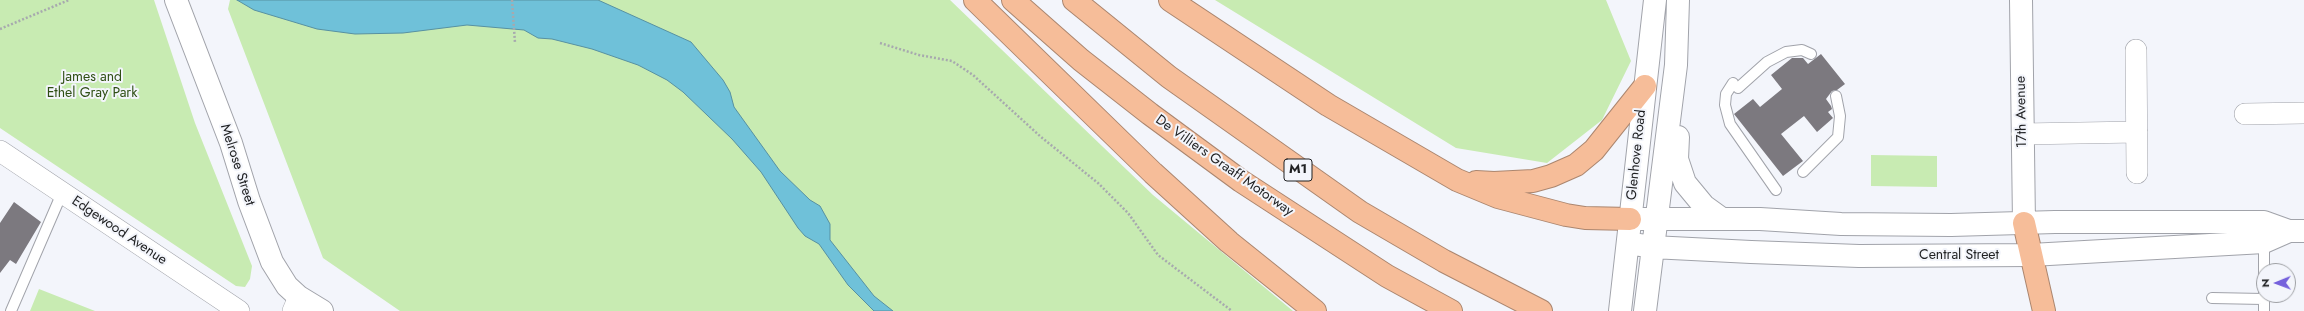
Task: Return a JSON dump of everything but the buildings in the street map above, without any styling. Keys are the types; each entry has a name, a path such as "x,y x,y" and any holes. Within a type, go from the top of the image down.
{"highway":[{"path":"975,0 1148,168 1229,242 1315,311"},
{"name":"De Villiers Graaff Motorway","path":"1012,0 1081,60 1150,114 1241,181 1387,276 1451,311"},
{"name":"M1","path":"1074,0 1169,77 1360,212 1444,261 1541,311"},
{"path":"1170,0 1328,105 1457,180 1498,197 1566,215 1585,218 1630,218"},
{"path":"1457,180 1494,183 1533,181 1551,176 1576,165 1594,150 1644,86"},
{"path":"2024,223 2044,311"}],"main road":[{"name":"Melrose Street","path":"176,0 231,143 249,201 272,262 296,304 322,311"},
{"name":"Glenhove Road","path":"1620,311 1644,86 1655,0"},
{"name":"Glenhove Road","path":"1646,311 1652,247 1676,65 1678,0"},
{"name":"17th Avenue","path":"2021,0 2024,223"},
{"path":"1671,103 1677,119 1677,159 1679,169 1693,193 1704,206 1722,219"},
{"name":"Central Street","path":"1630,218 1722,219 1951,226 2024,223 2264,232 2297,231"},
{"name":"Central Street","path":"1628,242 1652,247 1859,256 2031,255 2264,232"}],"street":[{"path":"2136,50 2137,173"},
{"path":"2245,114 2304,113"},
{"path":"2022,134 2137,132"},
{"name":"Edgewood Avenue","path":"0,150 239,311"}],"lane":[{"path":"1776,190 1730,124 1725,105 1726,94 1767,62 1786,52 1802,50 1811,54"},
{"path":"1803,172 1838,138 1840,116 1836,96"},
{"path":"12,311 62,193"},
{"path":"2264,232 2264,263"},
{"path":"2212,298 2256,299"}],"path":[{"path":"0,29 69,0"},
{"path":"512,0 516,43"},
{"path":"880,43 919,55 952,61 973,75 1041,138 1098,183 1128,213 1158,255 1232,311"}],"green space":[{"name":"James and Ethel Gray Park","path":"0,0 154,0 195,123 252,266 250,279 245,287 236,286 0,128"},
{"path":"230,0 950,0 1153,195 1293,311 400,311 323,258 228,9"},
{"path":"1215,0 1606,0 1631,61 1602,120 1547,163 1456,148"},
{"path":"1871,155 1937,156 1937,187 1871,186"},
{"path":"39,289 95,311 30,311"}],"water":[{"path":"237,0 598,0 691,42 723,80 730,92 734,107 780,171 810,200 820,206 830,224 830,240 874,296 893,311 874,311 848,285 819,244 805,236 798,228 761,172 732,139 683,92 667,80 638,65 592,49 552,39 538,38 524,30 467,25 403,33 355,34 317,29 254,10"}]}
